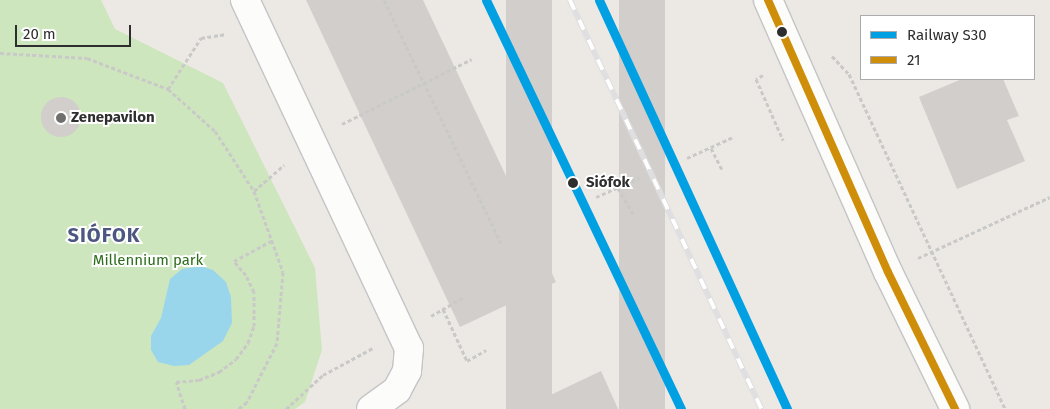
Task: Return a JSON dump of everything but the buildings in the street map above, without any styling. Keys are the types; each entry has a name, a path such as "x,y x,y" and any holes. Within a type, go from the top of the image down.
{"street":[{"path":"246,0 409,348 407,371 397,390 371,409"},
{"path":"768,0 888,272 955,409"}],"path":[{"path":"384,0 500,243"},
{"path":"168,89 201,38 259,28"},
{"path":"0,53 87,58 168,89 215,131 254,191 274,240 283,272 277,343 247,402 238,409"},
{"path":"830,54 848,74 1005,409"},
{"path":"312,142 360,114 472,59"},
{"path":"756,79 783,140"},
{"path":"687,158 733,137"},
{"path":"711,148 722,170"},
{"path":"596,197 639,178"},
{"path":"618,188 633,214"},
{"path":"888,272 1050,196"},
{"path":"185,409 176,382 199,380 219,372 236,359 248,343 254,326 254,292 246,274 234,261 274,240"},
{"path":"465,296 443,309 466,361 486,350"},
{"path":"286,409 323,375 403,332"}],"green space":[{"name":"Millennium park","path":"0,0 101,0 115,29 223,83 315,268 322,350 305,402 295,409 0,409"}],"water":[{"path":"201,266 213,270 226,282 231,297 232,323 223,341 189,365 174,366 158,362 151,350 151,336 161,318 170,279 182,269"}],"railway":[{"path":"570,0 762,409"}],"rail line":[{"name":"S30","path":"486,0 681,409"},
{"name":"S30","path":"599,0 787,409"}],"transit line":[{"name":"21","path":"768,0 888,272 955,409"}],"place":[{"name":"Zenepavilon","path":"61,118"},
{"name":"Siófok","path":"573,183"}],"district":[{"name":"SIÓFOK","path":"104,235"}]}
